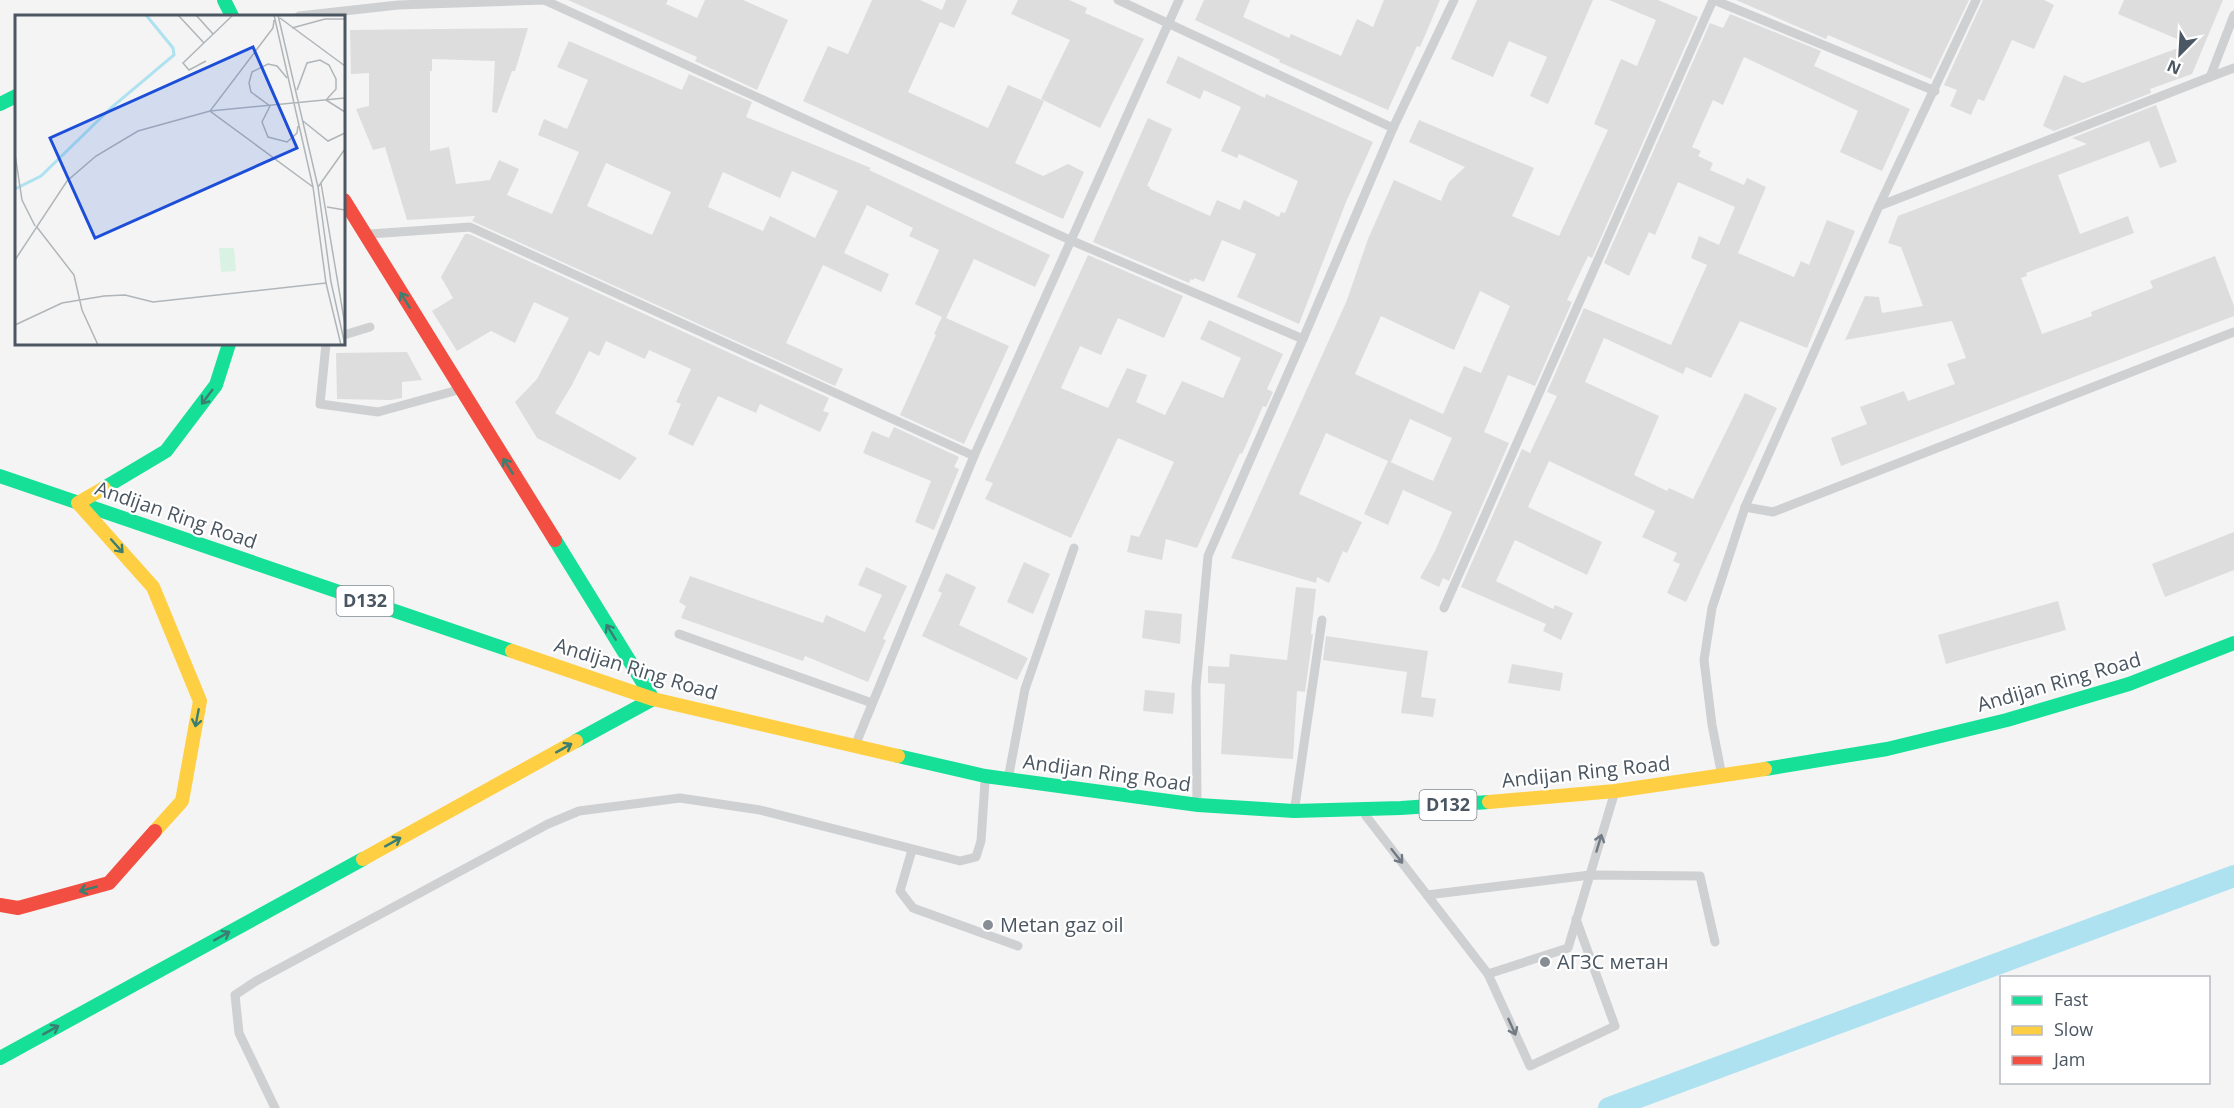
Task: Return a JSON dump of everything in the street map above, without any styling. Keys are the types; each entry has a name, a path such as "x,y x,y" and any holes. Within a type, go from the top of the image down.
{"main road":[{"path":"224,0 232,15"},
{"path":"0,104 15,96"},
{"path":"0,1058 653,699 345,202"},
{"path":"0,904 18,908 109,883 182,801 200,701 153,587 78,502 166,452 216,385 229,345"},
{"name":"Andijan Ring Road","path":"0,476 653,699 985,776 1197,805 1294,811 1509,801 1615,791 1722,776 1887,749 2007,720 2129,684 2234,644"}],"lane":[{"path":"307,15 398,3 544,0 1070,240 1303,339"},
{"path":"1118,0 1393,128"},
{"path":"854,747 974,456 1179,0"},
{"path":"1197,805 1196,687 1208,556 1393,128 1454,0"},
{"path":"1444,608 1713,0 1935,91"},
{"path":"1722,776 1712,725 1704,660 1712,608 1745,507 1879,206 1976,0"},
{"path":"2210,77 2234,15"},
{"path":"1879,206 2234,68"},
{"path":"364,234 470,227 974,456"},
{"path":"345,335 370,327"},
{"path":"1745,507 1773,512 2234,332"},
{"path":"326,345 320,404 378,412 461,389"},
{"path":"1008,780 1025,689 1074,548"},
{"path":"1294,811 1322,620"},
{"path":"679,634 872,703"},
{"path":"275,1108 239,1033 235,995 242,989 436,883 548,824 579,811 680,798 760,810 960,861 976,857 981,841 985,776"},
{"path":"1488,974 1568,948 1615,791"},
{"path":"1361,809 1488,974 1530,1066 1615,1026 1576,919"},
{"path":"912,850 900,891 913,908 1018,946"},
{"path":"1427,895 1590,875 1700,876 1715,942"}],"building":[{"path":"568,0 668,0 666,4 697,18 705,0 743,0 788,20 757,90 695,61 697,57"},
{"path":"872,0 920,0 942,10 946,0 967,0 954,28 940,22 908,92 988,128 1008,85 1044,101 1015,163 1043,176 1068,164 1084,172 1063,219 803,101 828,46 848,54"},
{"path":"1018,0 1069,0 1087,8 1085,13 1144,39 1100,128 1041,99 1070,40 1011,14"},
{"path":"1204,0 1250,0 1243,17 1289,38 1291,34 1341,56 1357,19 1373,27 1384,0 1440,0 1420,47 1417,46 1388,110 1279,62 1280,60 1195,20"},
{"path":"1477,0 1593,0 1548,104 1530,96 1547,57 1509,41 1493,77 1451,59"},
{"path":"1609,0 1658,0 1698,17 1592,258 1588,256 1567,300 1572,302 1535,386 1508,375 1484,432 1509,443 1449,581 1443,578 1439,587 1420,578 1452,512 1403,490 1388,525 1364,514 1388,461 1326,433 1299,494 1362,522 1347,553 1343,551 1329,583 1317,577 1316,583 1231,558 1347,300 1368,239 1394,180 1441,201 1449,182 1465,167 1409,142 1419,120 1534,168 1512,216 1559,236 1608,130 1594,124 1621,59 1637,66 1656,20","holes":["1480,291 1510,306 1481,373 1464,366 1443,414 1355,374 1381,316 1454,350","1410,419 1452,438 1433,481 1388,461 1391,462"]},
{"path":"1736,0 1969,0 1931,79 1828,35 1826,39"},
{"path":"1983,0 2044,0 2054,5 2034,49 2012,40 1984,101 1978,99 1971,115 1950,106 1957,90 1944,85"},
{"path":"2124,0 2223,0 2192,74 2150,89 2151,93 2054,131 2043,126 2064,75 2083,83 2189,44 2118,14"},
{"path":"1730,14 1821,51 1814,66 1910,109 1882,171 1840,152 1858,111 1744,57 1723,105 1713,100 1692,147 1701,151 1698,156 1713,163 1710,170 1744,185 1747,178 1766,187 1738,253 1794,277 1801,261 1809,265 1827,220 1855,231 1807,348 1740,321 1711,378 1686,367 1683,374 1604,338 1585,382 1659,416 1634,475 1667,491 1669,488 1693,499 1745,393 1777,408 1686,602 1667,593 1680,564 1673,561 1677,553 1642,537 1655,511 1549,461 1528,507 1602,542 1587,575 1515,540 1496,581 1553,609 1555,605 1573,613 1561,640 1543,631 1546,624 1461,587 1522,449 1530,453 1557,396 1547,392 1584,308 1671,345 1707,265 1691,258 1699,236 1719,245 1735,207 1678,182 1655,235 1649,232 1629,276 1604,263 1710,23 1723,28"},
{"path":"528,28 515,71 512,71 497,113 492,112 495,61 432,59 430,151 449,147 456,184 490,180 499,160 519,169 507,195 552,214 579,152 538,135 544,119 567,129 588,80 557,67 569,41 682,90 689,74 752,102 746,117 871,168 869,170 1050,255 1035,287 974,259 946,318 1009,346 964,444 900,415 942,317 915,304 939,250 909,236 913,228 867,205 844,253 889,274 881,292 823,265 786,343 843,369 835,386 472,221 475,216 407,220 385,147 373,150 356,109 369,106 369,73 351,74 350,30","holes":["606,163 671,192 652,235 587,206","792,171 838,191 815,238 770,216 763,231 708,207 723,172 780,198"]},
{"path":"1178,56 1265,98 1266,94 1373,142 1346,202 1299,324 1237,297 1256,254 1222,240 1204,282 1195,278 1189,283 1093,242 1148,118 1172,129 1147,186 1150,189 1210,216 1217,200 1240,210 1244,200 1279,217 1281,212 1285,213 1298,181 1239,154 1237,158 1221,151 1241,107 1204,90 1200,99 1166,83"},
{"path":"2156,105 2177,162 2160,168 2149,141 2058,175 2080,234 2128,216 2134,233 2026,273 2027,276 2021,278 2042,334 2092,316 2091,312 2153,288 2150,281 2215,256 2234,306 2234,316 1841,466 1831,438 1867,424 1860,407 1904,391 1908,401 1955,384 1947,364 1966,358 1952,321 1845,340 1865,296 1879,297 1882,313 1923,306 1901,247 1888,243 1898,216 2087,144 2072,138"},
{"path":"465,234 829,398 823,411 829,413 820,432 760,404 756,413 718,396 693,446 668,434 681,404 676,402 691,369 649,350 645,359 606,341 599,356 589,351 555,413 637,458 620,480 537,438 515,402 537,379 569,318 534,302 515,343 491,331 457,351 432,311 453,298 441,277"},
{"path":"1088,255 1183,296 1164,338 1118,318 1101,355 1080,346 1061,388 1108,408 1127,368 1147,375 1136,402 1165,415 1182,381 1223,398 1241,358 1200,339 1209,320 1283,354 1267,389 1273,392 1266,407 1263,406 1242,454 1240,453 1197,548 1166,539 1162,560 1127,552 1131,535 1139,537 1174,462 1118,438 1071,538 985,499 993,483 985,480"},
{"path":"407,352 422,380 402,382 402,398 391,400 337,399 336,353"},
{"path":"894,427 959,457 954,467 959,469 934,530 915,522 931,481 863,453 872,431 889,438"},
{"path":"2234,532 2234,570 2165,597 2152,564"},
{"path":"1024,562 1050,574 1033,614 1007,602"},
{"path":"866,567 907,586 883,639 886,640 868,682 805,656 803,661 681,618 686,606 679,602 690,576 823,623 826,615 865,632 882,595 858,585"},
{"path":"946,573 976,587 959,625 1028,658 1017,680 922,636 942,593 938,591"},
{"path":"1296,587 1316,589 1305,692 1297,691 1293,759 1221,754 1225,684 1208,683 1208,666 1229,667 1230,654 1287,660"},
{"path":"2058,601 2066,630 1946,664 1938,635"},
{"path":"1145,610 1182,614 1180,644 1142,638"},
{"path":"1326,636 1428,651 1421,697 1436,699 1433,717 1401,713 1407,672 1323,660"},
{"path":"1512,664 1563,673 1560,691 1508,683"},
{"path":"1145,690 1175,693 1173,714 1143,711"}],"waterway":[{"path":"1609,1108 2234,876"}],"traffic: fast":[{"path":"224,0 232,15"},
{"path":"0,104 15,96"},
{"path":"104,488 166,451 216,385 229,345"},
{"path":"0,476 512,651"},
{"path":"555,540 653,699 576,741"},
{"path":"1765,769 1887,749 2007,720 2129,684 2234,643"},
{"path":"898,756 985,776 1198,805 1294,811 1401,808 1489,802"},
{"path":"0,1058 363,859"}],"traffic: slow":[{"path":"104,488 78,503 153,587 200,701 182,801 155,831"},
{"path":"512,651 653,699 898,756"},
{"path":"363,859 576,741"},
{"path":"1489,802 1615,791 1765,769"}],"traffic: jam":[{"path":"345,202 555,540"},
{"path":"0,905 18,908 109,883 155,831"}],"place":[{"name":"Metan gaz oil","path":"988,925"},
{"name":"АГЗС метан","path":"1545,962"}]}
